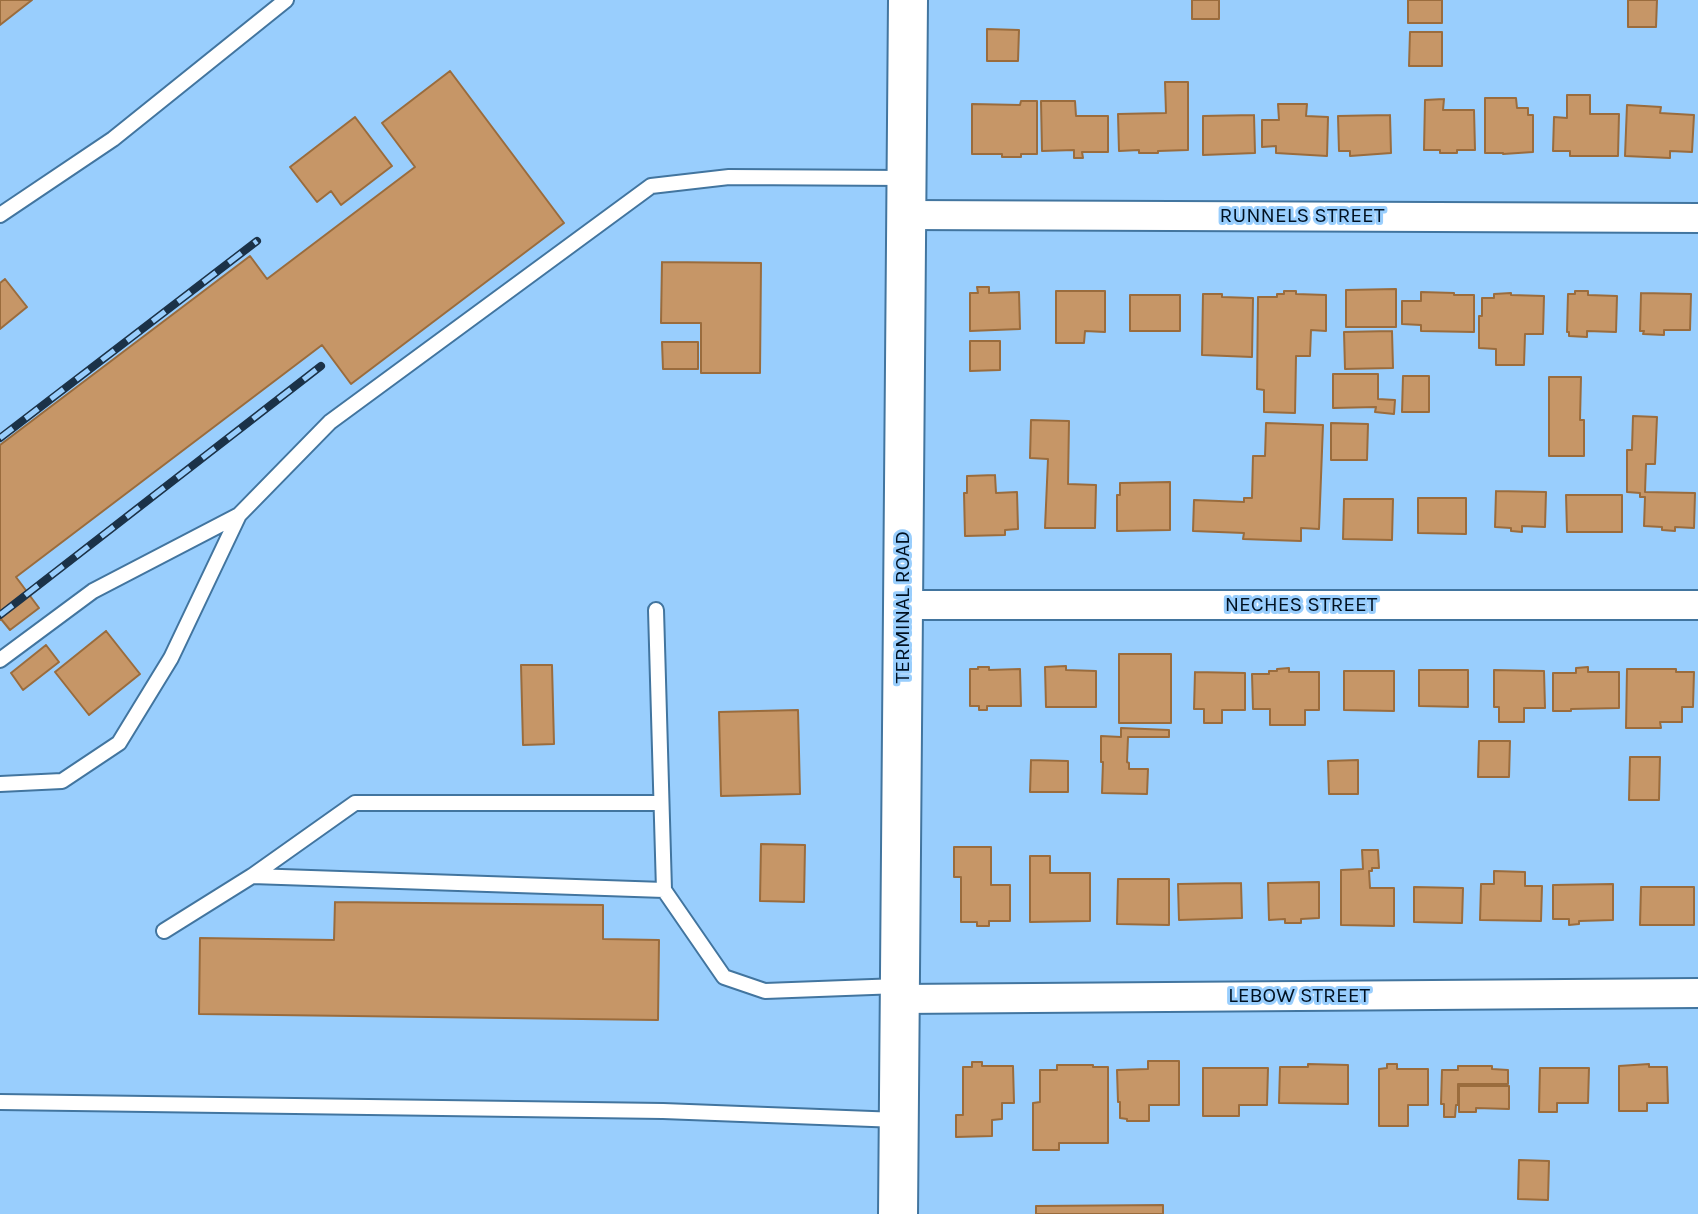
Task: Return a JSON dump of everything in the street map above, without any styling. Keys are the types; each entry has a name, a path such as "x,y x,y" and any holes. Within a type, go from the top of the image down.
{"main road":[{"name":"TERMINAL ROAD","path":"898,1214 908,0"}],"street":[{"name":"RUNNELS STREET","path":"907,215 1698,218"},
{"name":"NECHES STREET","path":"903,605 1698,605"},
{"name":"LEBOW STREET","path":"900,993 1698,993"}],"lane":[{"path":"0,215 113,139 286,0"},
{"path":"0,660 93,591 239,514 330,422 651,186 729,177 907,177"},
{"path":"0,784 62,781 119,743 171,659 239,514"},
{"path":"656,610 664,890 724,977 765,991 900,993"},
{"path":"164,931 252,876 355,803 661,803"},
{"path":"252,876 664,890"},
{"path":"0,1101 649,1111 899,1120"}],"building":[{"path":"0,0 32,0 0,25"},
{"path":"1192,0 1219,0 1219,19 1192,19"},
{"path":"1408,0 1442,0 1442,23 1408,23"},
{"path":"1628,0 1657,0 1656,27 1628,27"},
{"path":"987,29 1019,30 1018,61 987,61"},
{"path":"1410,32 1442,32 1442,66 1409,66"},
{"path":"450,71 564,223 351,384 322,345 16,577 39,608 10,630 0,620 0,445 250,256 267,279 415,167 382,123"},
{"path":"1165,82 1188,82 1188,150 1158,153 1119,151 1118,114 1166,113"},
{"path":"1567,95 1590,95 1590,114 1619,114 1618,156 1570,156 1570,151 1553,151 1554,117 1567,118"},
{"path":"1485,98 1516,98 1517,108 1528,108 1528,115 1533,115 1533,152 1485,153"},
{"path":"1444,99 1443,110 1474,110 1475,150 1440,153 1440,150 1424,150 1425,100"},
{"path":"1021,101 1037,101 1037,154 1002,157 1002,154 972,154 972,104 1020,105"},
{"path":"1041,101 1075,101 1076,116 1108,116 1108,152 1082,152 1083,158 1074,158 1074,150 1042,151"},
{"path":"1278,104 1307,104 1306,116 1328,117 1327,156 1276,153 1276,146 1262,147 1262,120 1279,120"},
{"path":"1627,105 1661,107 1660,113 1694,115 1692,152 1670,151 1670,158 1625,156"},
{"path":"1254,115 1255,153 1203,155 1203,116"},
{"path":"1390,115 1391,153 1350,156 1350,151 1339,151 1338,116"},
{"path":"355,117 392,166 341,205 331,191 317,202 290,167"},
{"path":"662,262 761,263 760,373 701,373 701,323 661,323"},
{"path":"5,279 27,307 0,329 0,283"},
{"path":"977,287 989,287 989,293 1019,292 1020,329 970,331 970,293 978,293"},
{"path":"1396,289 1396,327 1346,327 1346,290"},
{"path":"1056,291 1105,291 1105,332 1085,331 1084,343 1056,343"},
{"path":"1284,291 1326,295 1326,331 1311,330 1310,356 1296,356 1295,413 1264,412 1264,390 1257,389 1258,297 1277,297 1277,294 1284,294"},
{"path":"1575,291 1588,291 1588,295 1617,296 1616,332 1587,331 1587,337 1569,336 1568,294 1575,294"},
{"path":"1421,292 1474,295 1474,332 1421,331 1421,325 1402,324 1402,301 1421,301"},
{"path":"1511,293 1544,296 1543,334 1525,334 1524,365 1496,365 1496,349 1479,348 1482,298"},
{"path":"1641,293 1691,294 1690,330 1664,330 1664,335 1643,334 1644,331 1640,331"},
{"path":"1203,294 1253,298 1252,357 1202,355"},
{"path":"1130,295 1180,295 1180,331 1130,331"},
{"path":"1392,331 1393,368 1345,369 1344,332"},
{"path":"970,341 1000,341 1000,370 970,371"},
{"path":"662,342 698,342 698,369 663,369"},
{"path":"1333,374 1378,374 1378,399 1395,400 1394,414 1375,412 1376,407 1333,408"},
{"path":"1403,376 1429,376 1429,412 1402,412"},
{"path":"1549,377 1581,377 1580,420 1584,420 1584,456 1549,456"},
{"path":"1633,416 1657,417 1655,464 1646,464 1645,492 1695,493 1694,528 1675,527 1675,531 1644,526 1645,497 1640,497 1640,493 1627,492 1627,450 1632,450"},
{"path":"1031,420 1069,421 1068,484 1096,485 1095,528 1045,528 1048,459 1030,458"},
{"path":"1266,423 1323,425 1319,529 1301,528 1301,541 1243,539 1244,533 1193,531 1194,500 1244,502 1244,498 1252,498 1253,456 1265,456"},
{"path":"1331,423 1368,424 1367,460 1331,460"},
{"path":"995,475 996,493 1017,492 1018,529 1005,530 1005,535 965,536 964,493 967,493 967,476"},
{"path":"1170,482 1170,530 1117,531 1117,495 1120,495 1120,483"},
{"path":"1496,491 1546,492 1545,527 1522,526 1522,532 1495,527"},
{"path":"1566,495 1622,495 1622,532 1567,532"},
{"path":"1418,498 1466,498 1466,534 1418,533"},
{"path":"1344,499 1393,499 1392,540 1343,539"},
{"path":"106,631 140,674 89,715 55,672"},
{"path":"46,645 59,662 23,690 11,673"},
{"path":"1119,654 1171,654 1171,723 1119,723"},
{"path":"521,665 552,665 554,744 523,745"},
{"path":"1066,666 1066,670 1096,671 1096,707 1046,707 1045,667"},
{"path":"989,667 989,670 1020,669 1021,706 987,706 987,710 979,710 979,706 970,706 970,669"},
{"path":"1588,667 1588,672 1619,672 1619,708 1553,711 1553,673 1576,673 1576,668"},
{"path":"1289,668 1289,672 1319,672 1319,710 1305,710 1305,725 1270,725 1270,709 1253,709 1252,674 1269,674 1269,671"},
{"path":"1627,669 1676,669 1676,672 1694,672 1693,707 1682,707 1682,722 1660,722 1661,728 1626,728"},
{"path":"1419,670 1468,670 1468,707 1419,706"},
{"path":"1494,670 1544,671 1545,708 1524,708 1524,722 1499,722 1499,707 1494,707"},
{"path":"1344,671 1394,671 1394,711 1344,710"},
{"path":"1195,672 1245,673 1245,710 1222,710 1222,723 1204,723 1204,709 1194,709"},
{"path":"798,710 800,794 721,796 719,712"},
{"path":"1121,728 1169,730 1169,737 1128,737 1129,769 1148,769 1147,794 1102,793 1101,736 1121,737"},
{"path":"1479,741 1510,741 1509,777 1478,777"},
{"path":"1630,757 1660,757 1659,800 1629,800"},
{"path":"1031,760 1068,761 1068,792 1030,792"},
{"path":"1358,760 1358,794 1329,794 1328,761"},
{"path":"761,844 805,845 804,902 760,901"},
{"path":"954,847 991,847 991,885 1010,885 1010,921 989,921 989,926 977,926 977,922 961,922 961,877 954,877"},
{"path":"1362,850 1378,850 1379,868 1369,871 1370,888 1394,888 1394,926 1341,925 1341,870 1363,869"},
{"path":"1030,856 1050,856 1050,873 1090,873 1090,921 1030,922"},
{"path":"1494,871 1525,872 1525,886 1542,886 1541,921 1480,920 1481,884 1494,884"},
{"path":"1118,879 1169,879 1169,925 1117,924"},
{"path":"1319,882 1319,918 1301,919 1301,923 1285,923 1285,919 1269,920 1268,883"},
{"path":"1241,883 1242,918 1179,920 1178,884"},
{"path":"1613,884 1613,920 1579,921 1579,924 1569,925 1569,919 1553,919 1553,885"},
{"path":"1414,887 1463,888 1462,923 1414,922"},
{"path":"1641,887 1694,887 1694,925 1640,925"},
{"path":"335,902 603,905 603,939 659,940 658,1020 199,1014 200,938 334,940"},
{"path":"1148,1061 1179,1061 1179,1105 1149,1105 1149,1121 1127,1121 1120,1118 1117,1070 1148,1069"},
{"path":"972,1062 982,1062 982,1066 1013,1066 1014,1103 1002,1103 1002,1119 992,1120 992,1136 956,1137 956,1115 963,1115 963,1067 972,1067"},
{"path":"1308,1064 1348,1065 1348,1104 1279,1103 1280,1067 1308,1067"},
{"path":"1387,1064 1397,1064 1397,1069 1428,1069 1428,1105 1408,1105 1408,1126 1379,1126 1379,1069 1387,1068"},
{"path":"1649,1064 1649,1067 1667,1067 1668,1103 1647,1103 1647,1111 1619,1111 1619,1066"},
{"path":"1057,1065 1108,1067 1108,1143 1059,1143 1059,1150 1033,1150 1033,1103 1040,1102 1040,1070 1057,1070"},
{"path":"1458,1066 1492,1066 1492,1069 1508,1070 1508,1084 1458,1084 1455,1117 1444,1117 1444,1104 1441,1104 1442,1070 1458,1070"},
{"path":"1203,1068 1268,1068 1267,1105 1239,1105 1239,1116 1203,1116"},
{"path":"1540,1068 1589,1068 1588,1103 1557,1103 1557,1112 1539,1112"},
{"path":"1459,1086 1509,1086 1509,1109 1476,1108 1476,1112 1459,1112"},
{"path":"1519,1160 1549,1161 1548,1200 1518,1199"},
{"path":"1163,1205 1163,1214 1036,1214 1036,1206"}],"railway":[{"path":"0,438 257,241"},
{"path":"0,615 321,366"}]}
